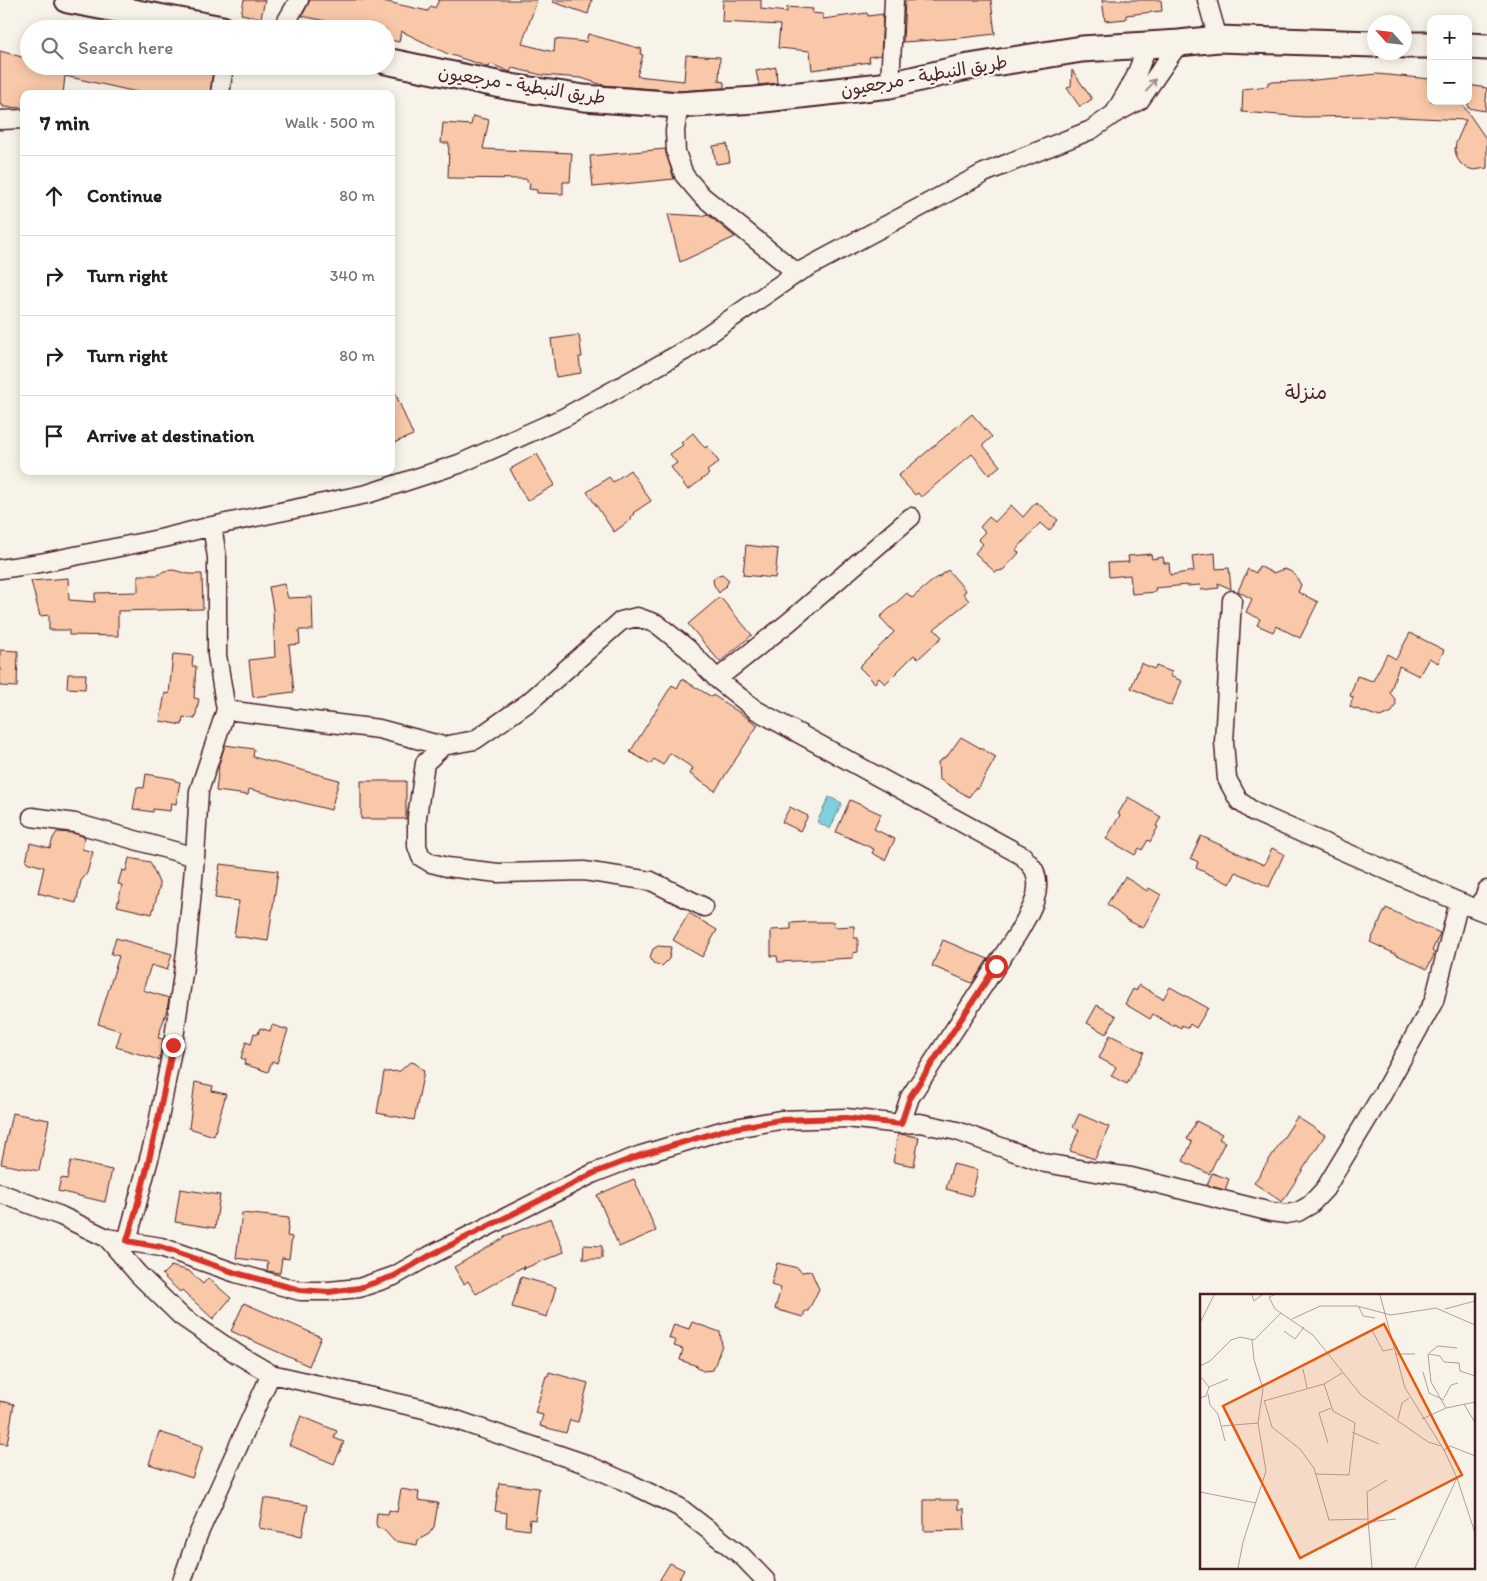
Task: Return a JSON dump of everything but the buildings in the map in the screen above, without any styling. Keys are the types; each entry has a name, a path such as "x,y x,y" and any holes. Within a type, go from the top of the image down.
{"main road":[{"path":"68,0 174,20"},
{"name":"طريق النبطية - مرجعيون","path":"395,63 529,90 584,98 679,106 755,100 890,85 963,68 1082,49 1218,39 1367,44"},
{"path":"1412,44 1427,45"}],"street":[{"path":"287,20 298,0"},
{"path":"890,85 894,0"},
{"path":"1207,0 1218,39"},
{"path":"0,569 126,546 367,494 459,464 565,417 684,351 796,273 984,173 1091,130 1114,114 1140,100 1179,43"},
{"path":"1114,114 1135,78 1148,44"},
{"path":"221,90 223,75"},
{"path":"679,106 675,130 676,152 684,175 702,196 796,273"},
{"path":"0,120 20,119"},
{"path":"717,679 789,622 911,517"},
{"path":"127,1241 140,1199 157,1129 173,1045 186,954 199,792 226,710 216,655 217,557 212,526"},
{"path":"1232,600 1224,742 1227,779 1239,801 1254,812 1483,912 1487,890"},
{"path":"226,710 379,729 442,746 475,740 529,702 621,622 637,617 657,624 688,650 717,679 756,710 1022,856 1035,872 1037,890 1031,908 1018,933 910,1097 901,1124"},
{"path":"442,746 425,763 417,817 417,846 421,857 431,863 447,867 498,873 584,871 651,880 704,907"},
{"path":"32,817 75,823 195,857"},
{"path":"0,1193 61,1216 107,1238 161,1247 236,1273 300,1290 329,1292 359,1288 394,1276 429,1256 594,1173 641,1155 724,1130 780,1120 846,1118 901,1124 920,1124 956,1131 1045,1162 1096,1172 1132,1176 1271,1212 1286,1214 1298,1212 1310,1205 1325,1189 1383,1092 1434,1001 1459,902"},
{"path":"107,1238 138,1274 181,1316 271,1374 424,1409 582,1463 633,1484 679,1507 742,1556 766,1581"},
{"path":"182,1581 198,1535 271,1374"}],"water":[{"path":"829,797 842,803 830,829 817,822"}],"district":[{"name":"منزلة","path":"1306,392"}],"route":[{"path":"173,1045 157,1129 140,1199 127,1241 161,1247 236,1273 300,1290 329,1292 359,1288 394,1276 429,1256 594,1173 641,1155 724,1130 780,1120 846,1118 901,1124 910,1097 996,966"}]}
